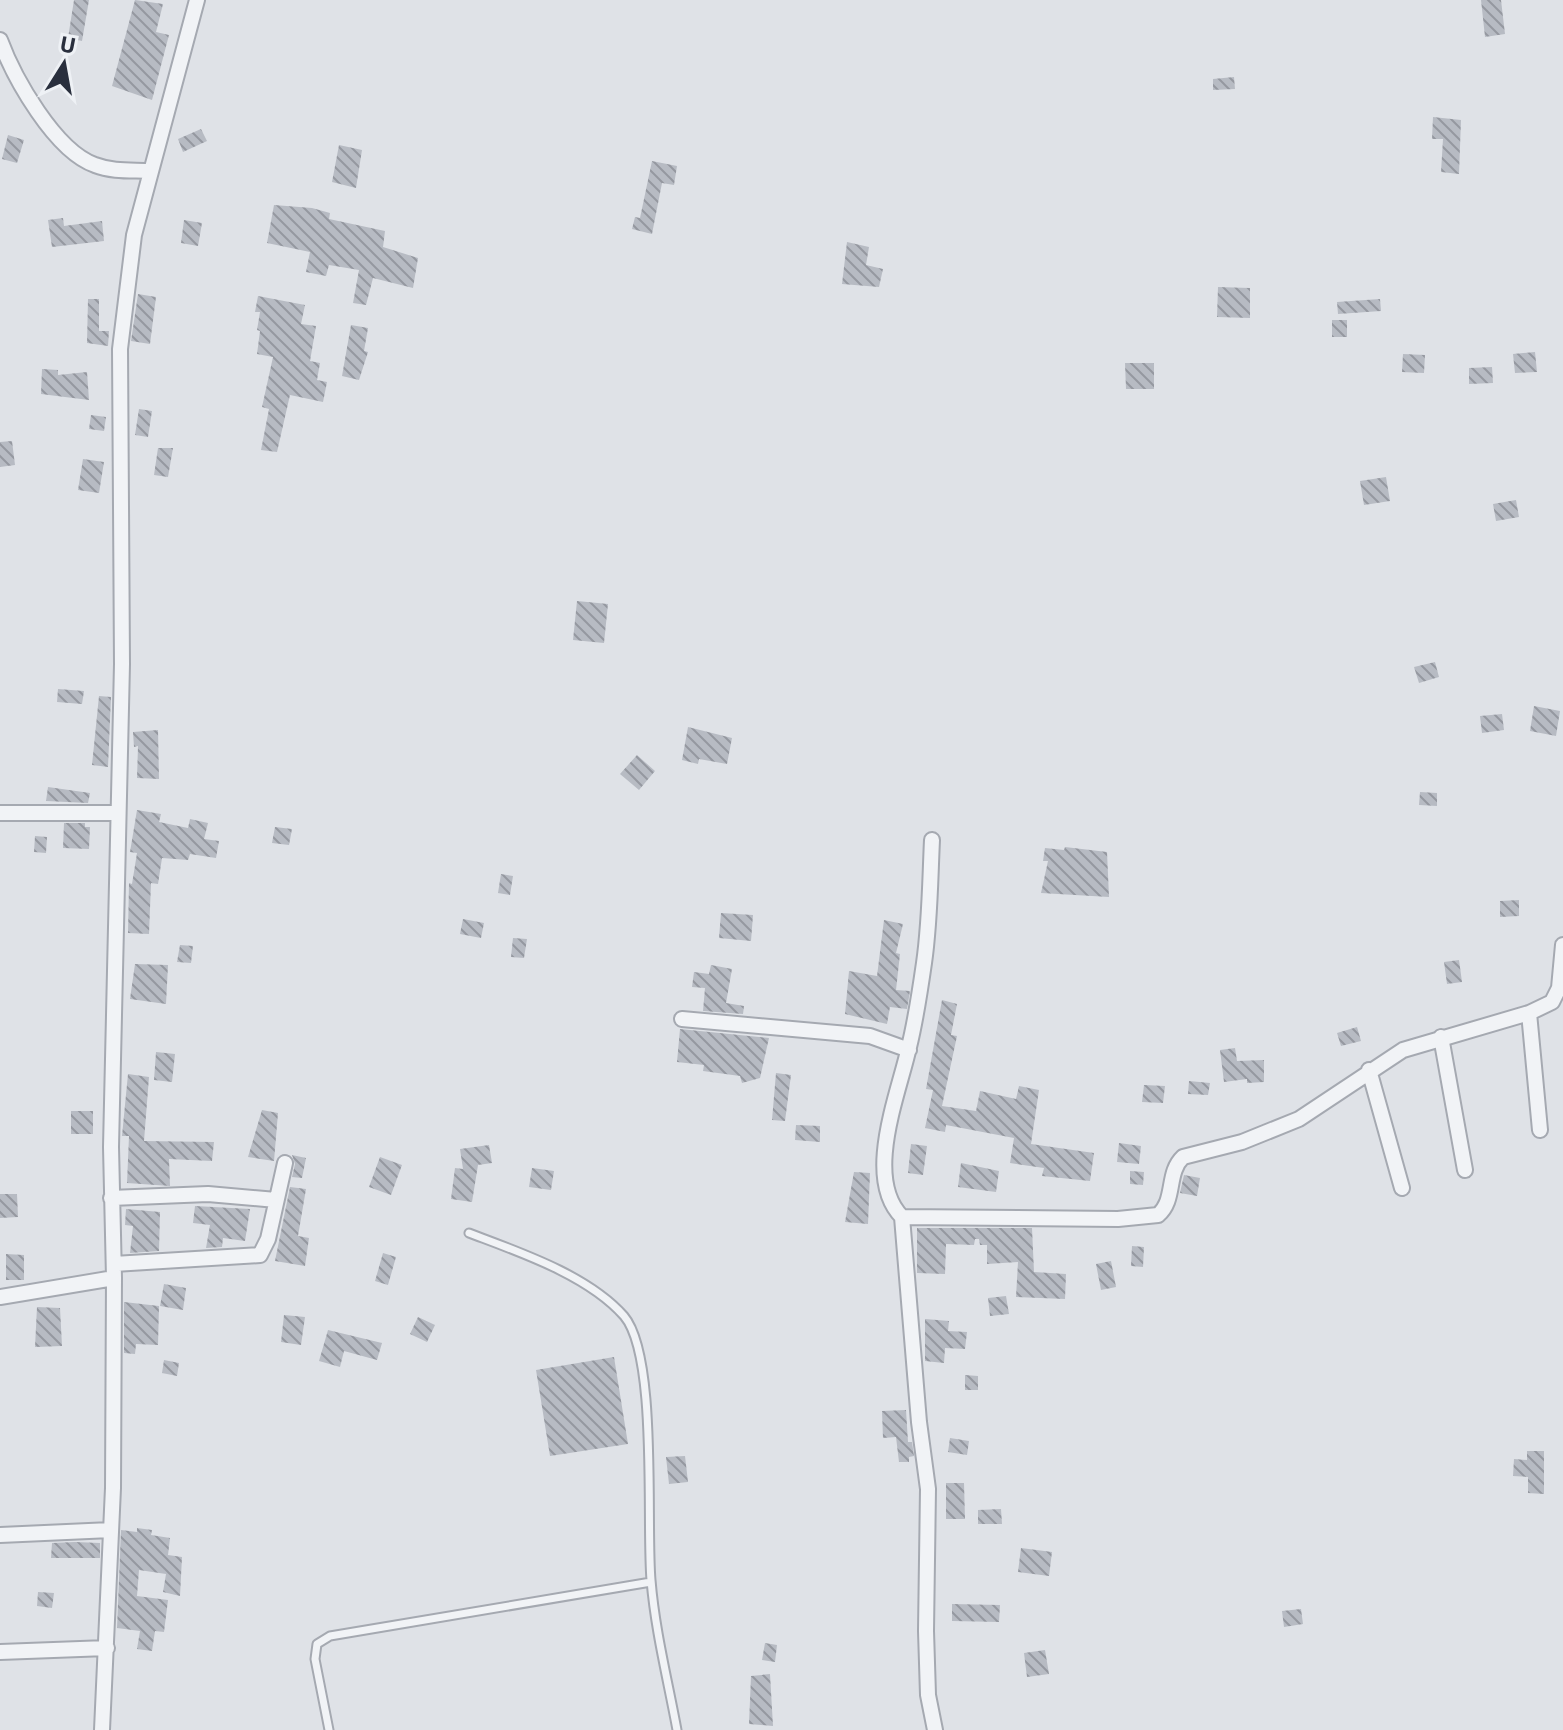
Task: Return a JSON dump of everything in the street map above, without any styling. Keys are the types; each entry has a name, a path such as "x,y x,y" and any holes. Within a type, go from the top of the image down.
{"street":[{"path":"102,1730 111,1530 114,1271 111,1198 122,664 120,349 129,261 197,0"},
{"path":"0,40 6,57 37,109 75,153 107,168 150,171"},
{"path":"0,813 117,813"},
{"path":"932,840 924,962 909,1050 893,1103 886,1167 888,1195 902,1217 919,1422 928,1489 926,1631 928,1695 935,1730"},
{"path":"902,1217 1152,1217 1164,1209 1173,1171 1183,1157 1272,1132 1299,1119 1403,1050 1529,1013 1556,997 1563,945"},
{"path":"1529,1013 1540,1130"},
{"path":"682,1019 870,1036 909,1050"},
{"path":"1441,1037 1465,1170"},
{"path":"1369,1070 1402,1188"},
{"path":"0,1297 114,1271 260,1255 268,1239 285,1163"},
{"path":"111,1198 208,1194 276,1200"},
{"path":"0,1535 111,1530"},
{"path":"0,1652 107,1648"}],"lane":[{"path":"469,1233 575,1279 625,1317 637,1344 644,1390 651,1582 677,1730"},
{"path":"329,1730 315,1659 317,1644 330,1636 651,1582"}],"building":[{"path":"74,0 89,0 82,41 68,38"},
{"path":"135,0 163,4 156,32 169,35 152,100 112,86"},
{"path":"1481,0 1501,0 1505,34 1485,37"},
{"path":"1234,77 1235,89 1213,90 1213,79"},
{"path":"1433,117 1461,120 1459,174 1441,172 1443,139 1432,139"},
{"path":"201,129 207,141 183,152 178,139"},
{"path":"8,135 24,140 17,163 2,159"},
{"path":"339,145 362,150 356,188 332,182"},
{"path":"652,161 677,166 674,185 662,183 652,234 632,229 635,217 640,218"},
{"path":"274,205 312,208 330,213 329,219 385,231 383,247 418,258 413,288 373,278 366,305 353,303 359,270 329,265 326,276 306,272 310,252 267,243"},
{"path":"63,218 64,226 102,221 104,241 52,247 48,220"},
{"path":"184,220 202,223 198,246 181,243"},
{"path":"847,242 869,247 866,265 883,269 879,287 842,284"},
{"path":"1218,287 1250,288 1250,318 1217,317"},
{"path":"138,294 156,297 150,344 131,341"},
{"path":"258,296 305,305 301,324 316,326 310,361 320,363 317,380 327,382 323,402 290,395 277,452 261,450 269,409 262,407 273,357 257,354 260,312 255,312"},
{"path":"88,299 99,299 99,331 109,331 108,346 87,343"},
{"path":"1380,299 1381,311 1338,314 1337,302"},
{"path":"1332,320 1347,320 1347,337 1332,337"},
{"path":"351,325 368,328 364,351 368,352 359,380 342,376"},
{"path":"1535,352 1537,372 1515,373 1513,354"},
{"path":"1403,354 1425,355 1424,373 1402,372"},
{"path":"1125,363 1154,363 1154,389 1126,389"},
{"path":"1492,367 1493,383 1469,384 1469,368"},
{"path":"42,369 58,370 58,375 87,372 89,400 41,394"},
{"path":"139,409 152,411 148,437 135,435"},
{"path":"91,415 106,417 104,431 89,429"},
{"path":"12,441 15,465 0,467 0,442"},
{"path":"158,448 173,448 168,477 154,475"},
{"path":"83,459 104,462 99,493 78,490"},
{"path":"1386,477 1390,501 1364,505 1360,481"},
{"path":"1516,500 1519,517 1496,521 1493,504"},
{"path":"577,601 608,604 604,643 573,640"},
{"path":"1435,662 1439,677 1419,683 1414,667"},
{"path":"58,689 84,691 82,704 57,702"},
{"path":"99,696 111,697 108,767 92,765"},
{"path":"1534,706 1560,711 1556,736 1530,731"},
{"path":"1502,714 1504,730 1482,733 1480,716"},
{"path":"688,727 732,738 727,764 699,759 698,764 682,760"},
{"path":"158,730 159,779 137,778 138,746 134,747 133,732"},
{"path":"637,755 655,771 639,790 620,774"},
{"path":"48,787 90,793 88,803 46,801"},
{"path":"1420,792 1437,793 1437,806 1419,805"},
{"path":"137,810 161,814 159,822 188,828 190,819 208,823 204,839 219,841 216,858 190,854 188,860 162,858 158,884 151,883 149,934 128,933 129,883 132,884 137,853 130,852"},
{"path":"64,823 85,823 85,827 90,827 89,849 63,848"},
{"path":"275,827 292,829 289,845 272,843"},
{"path":"35,836 47,837 46,853 34,852"},
{"path":"1065,847 1107,852 1109,897 1041,893 1048,861 1043,861 1045,848 1064,850"},
{"path":"501,874 513,876 510,895 498,893"},
{"path":"1519,900 1519,916 1500,917 1500,901"},
{"path":"721,913 753,915 751,941 719,938"},
{"path":"463,919 484,923 481,938 460,934"},
{"path":"884,920 903,924 896,953 900,954 896,990 910,991 907,1009 890,1007 887,1024 845,1014 849,971 877,976"},
{"path":"513,938 527,939 524,958 511,957"},
{"path":"180,945 193,946 191,963 177,962"},
{"path":"1459,960 1462,982 1447,984 1444,962"},
{"path":"135,964 168,965 166,1004 130,999"},
{"path":"711,965 732,969 726,1003 744,1006 743,1014 703,1011 705,988 692,987 694,972 709,974"},
{"path":"942,1000 957,1004 951,1035 957,1036 942,1106 976,1111 980,1091 1016,1099 1019,1086 1039,1090 1031,1144 1094,1153 1090,1181 1042,1176 1044,1168 1010,1163 1014,1138 946,1125 945,1132 925,1128 933,1090 926,1089"},
{"path":"1357,1027 1361,1041 1341,1046 1337,1033"},
{"path":"680,1029 769,1038 760,1078 742,1083 740,1076 703,1071 704,1065 677,1062"},
{"path":"1235,1048 1237,1061 1264,1060 1264,1082 1247,1083 1247,1079 1224,1082 1220,1050"},
{"path":"156,1052 175,1054 172,1082 154,1080"},
{"path":"776,1073 791,1075 785,1121 772,1120"},
{"path":"128,1074 149,1077 144,1141 214,1142 212,1161 169,1159 170,1186 127,1183 129,1136 122,1136"},
{"path":"1189,1081 1210,1083 1208,1095 1188,1094"},
{"path":"1144,1085 1165,1086 1163,1103 1142,1102"},
{"path":"262,1110 278,1113 274,1161 248,1157"},
{"path":"71,1111 93,1111 93,1134 71,1134"},
{"path":"796,1125 820,1126 820,1142 795,1140"},
{"path":"1119,1143 1141,1146 1139,1164 1117,1162"},
{"path":"911,1144 927,1146 923,1175 908,1173"},
{"path":"489,1145 492,1163 478,1165 472,1202 451,1199 455,1168 463,1169 460,1149"},
{"path":"292,1155 306,1158 302,1178 292,1177 295,1164"},
{"path":"380,1157 402,1165 391,1195 369,1187"},
{"path":"961,1163 999,1171 996,1192 958,1187"},
{"path":"532,1168 554,1171 551,1190 529,1187"},
{"path":"1130,1171 1144,1172 1143,1185 1130,1184"},
{"path":"854,1172 870,1173 868,1224 845,1222"},
{"path":"1184,1175 1200,1178 1197,1196 1180,1193"},
{"path":"290,1187 306,1189 298,1236 309,1238 305,1266 275,1261"},
{"path":"0,1194 17,1194 18,1217 0,1218"},
{"path":"195,1206 250,1209 245,1241 223,1238 222,1247 206,1248 210,1225 193,1223"},
{"path":"126,1209 160,1212 159,1251 130,1253 133,1226 125,1225"},
{"path":"917,1228 1032,1228 1034,1272 1066,1274 1065,1299 1016,1297 1018,1262 987,1264 987,1245 980,1245 979,1239 975,1239 974,1245 946,1244 945,1274 917,1273"},
{"path":"1132,1246 1144,1247 1143,1267 1131,1266"},
{"path":"383,1253 396,1257 388,1285 375,1281"},
{"path":"6,1254 24,1255 24,1280 6,1280"},
{"path":"1111,1261 1116,1287 1101,1290 1096,1264"},
{"path":"164,1284 186,1288 183,1310 160,1306"},
{"path":"1006,1296 1009,1314 990,1316 988,1298"},
{"path":"124,1302 159,1306 158,1345 136,1344 135,1354 124,1353"},
{"path":"37,1307 60,1308 62,1346 35,1347"},
{"path":"284,1315 305,1317 301,1345 281,1342"},
{"path":"418,1317 435,1325 427,1342 410,1334"},
{"path":"925,1319 949,1321 948,1331 967,1332 965,1349 945,1348 944,1363 925,1361"},
{"path":"328,1330 382,1343 377,1360 344,1351 340,1367 319,1361"},
{"path":"614,1357 628,1444 550,1456 536,1370"},
{"path":"164,1360 179,1363 177,1376 162,1373"},
{"path":"965,1375 978,1376 978,1390 965,1390"},
{"path":"906,1410 908,1442 912,1442 914,1456 909,1457 909,1462 899,1462 896,1437 883,1438 882,1411"},
{"path":"950,1438 969,1441 967,1455 948,1452"},
{"path":"1527,1451 1544,1451 1544,1494 1528,1493 1528,1477 1513,1476 1514,1459 1527,1460"},
{"path":"685,1456 688,1482 669,1484 666,1457"},
{"path":"946,1483 964,1483 965,1519 946,1519"},
{"path":"1001,1509 1002,1524 978,1524 978,1510"},
{"path":"137,1528 152,1530 151,1535 170,1538 168,1555 182,1557 180,1596 163,1592 166,1574 139,1570 137,1596 168,1600 164,1632 155,1631 152,1651 137,1649 140,1631 117,1628 121,1530 137,1532"},
{"path":"52,1543 100,1543 100,1558 51,1558"},
{"path":"1021,1548 1052,1552 1049,1576 1018,1572"},
{"path":"38,1592 54,1593 52,1608 37,1606"},
{"path":"952,1604 1000,1605 999,1622 952,1621"},
{"path":"1301,1609 1303,1624 1284,1627 1282,1611"},
{"path":"765,1643 777,1645 775,1662 762,1660"},
{"path":"1045,1650 1049,1674 1027,1677 1024,1653"},
{"path":"770,1674 773,1726 749,1724 751,1676"}]}
